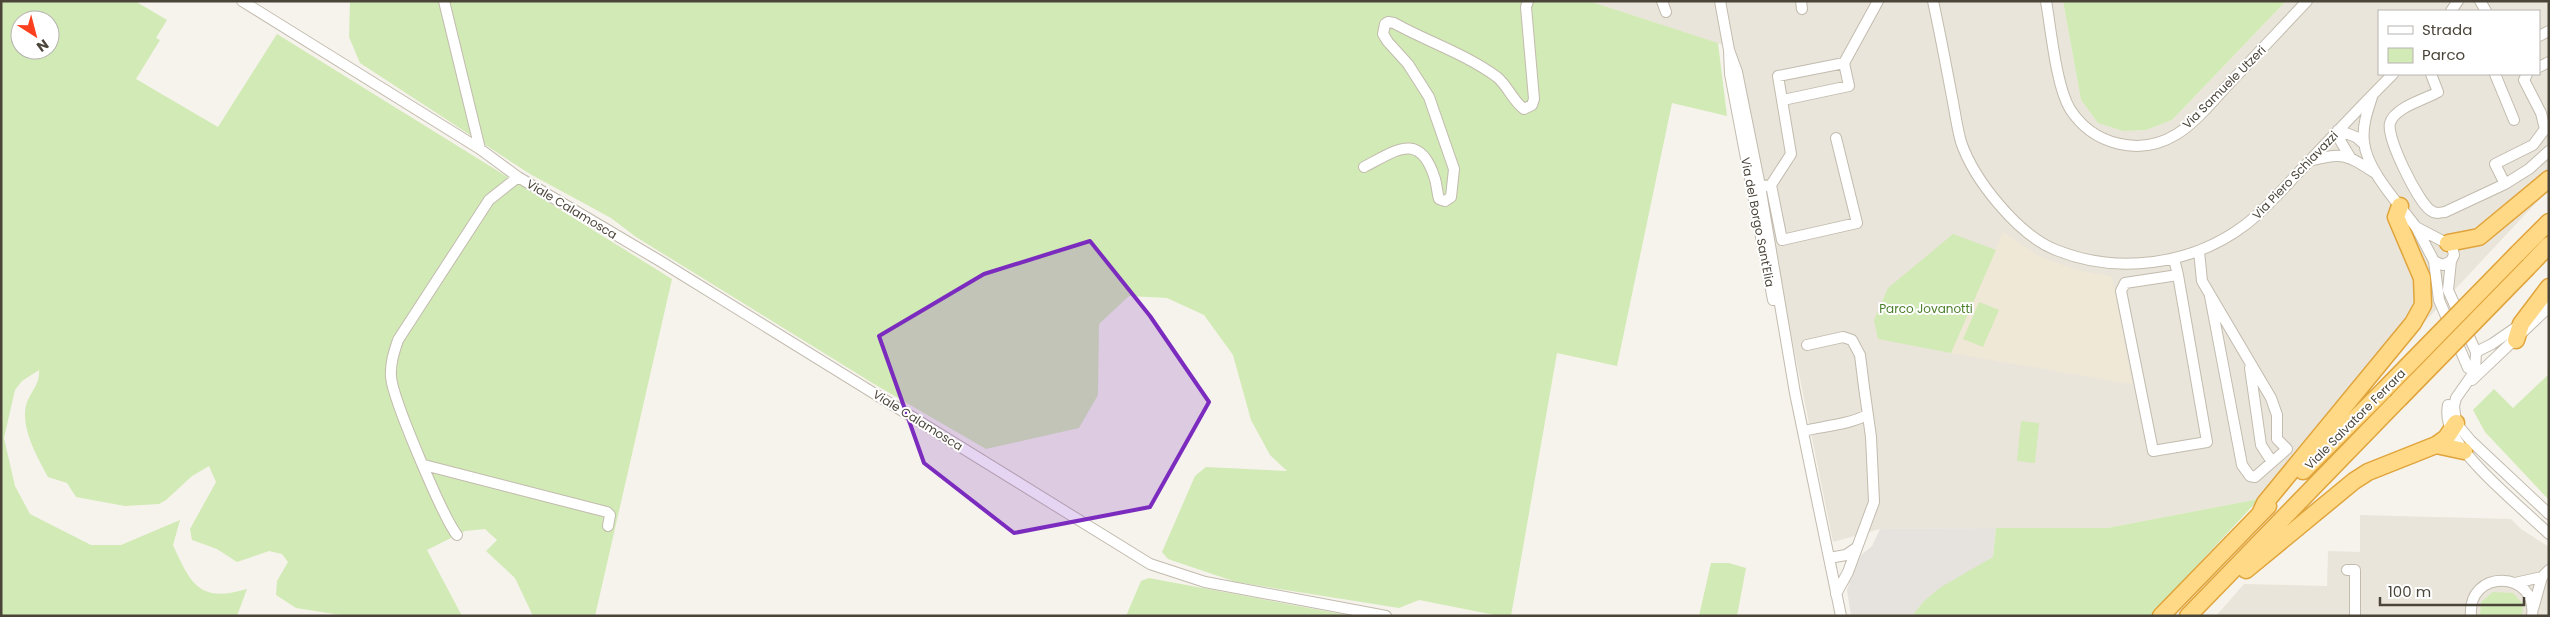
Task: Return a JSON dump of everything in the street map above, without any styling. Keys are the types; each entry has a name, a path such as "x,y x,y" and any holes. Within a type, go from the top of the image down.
{"highway":[{"path":"2446,242 2479,237 2549,179"},
{"path":"2260,514 2265,503 2413,323 2423,305 2422,278 2396,217 2400,206"},
{"name":"Viale Salvatore Ferrara","path":"2161,616 2549,222"},
{"name":"Viale Salvatore Ferrara","path":"2188,616 2549,245"},
{"path":"2519,332 2549,287"},
{"path":"2222,581 2236,578 2354,481 2400,458 2436,445 2446,438 2454,427"},
{"path":"2436,445 2464,452"}],"street":[{"name":"Viale Calamosca","path":"242,1 480,150 518,176 660,261 1150,564 1205,582 1386,616"},
{"path":"444,1 480,150"},
{"path":"1364,167 1401,147 1412,149 1420,153 1434,178 1438,197 1443,201 1448,200 1452,190 1454,169 1429,98 1408,64 1388,42 1382,28 1388,22 1394,23 1463,55 1499,79 1524,109 1532,105 1534,99 1528,1"},
{"path":"1662,1 1666,12"},
{"name":"Via del Borgo Sant'Elia","path":"1720,1 1729,50 1737,72 1787,376 1794,393"},
{"path":"1783,100 1849,86 1844,63 1878,1"},
{"name":"Via Piero Schiavazzi","path":"1933,1 1961,142 1976,174 1991,197 2021,227 2054,250 2085,260 2129,264 2174,259 2212,246 2246,224 2392,75"},
{"name":"Via Samuele Utzeri","path":"2046,1 2062,84 2070,108 2097,136 2109,142 2135,147 2163,141 2189,125 2307,1"},
{"path":"1782,240 1771,185 1791,154 1778,76 1844,63"},
{"path":"2431,75 2438,92 2402,110 2393,117 2389,128 2393,145 2422,203 2432,212 2445,212 2505,184 2529,169 2549,151"},
{"path":"2495,75 2514,120"},
{"path":"2505,184 2495,164 2533,145 2545,129 2541,113 2524,80 2526,75"},
{"path":"2373,94 2366,116 2364,144 2375,172 2416,227 2433,259 2443,265 2451,261"},
{"path":"2338,130 2356,137 2364,144"},
{"path":"2338,130 2341,142 2350,156 2375,172"},
{"path":"1769,243 1857,223 1836,138"},
{"path":"2308,162 2324,157 2350,156"},
{"path":"457,535 424,465 393,391 391,377 394,352 398,340 489,200 518,176"},
{"path":"1755,187 1771,185"},
{"name":"Via del Borgo Sant'Elia","path":"1755,187 1769,243 1794,393 1841,616"},
{"path":"2416,227 2446,242 2454,250 2448,290 2476,352 2476,369 2456,398 2454,427"},
{"path":"2446,242 2435,245 2433,259 2439,300 2476,369"},
{"path":"2199,251 2202,281 2271,398 2277,415 2277,439 2287,449 2254,477 2250,476 2242,465 2210,296"},
{"path":"2174,259 2178,275 2207,442 2153,451 2121,291 2125,283 2178,275"},
{"path":"2476,352 2519,332 2549,306"},
{"path":"2549,306 2476,369 2450,396 2447,409 2464,452 2549,534"},
{"path":"1807,345 1843,337 1852,340 1860,356 1870,437 1874,502 1848,572 1836,594"},
{"path":"2250,364 2261,445 2272,462"},
{"path":"1802,431 1839,423 1851,423 1867,414"},
{"path":"2454,427 2549,514"},
{"path":"424,465 607,512 610,516 608,526"},
{"path":"1829,558 1846,555 1856,548"},
{"path":"2347,570 2355,570 2355,616"},
{"path":"2472,616 2473,599 2482,587 2496,580 2515,583 2546,574"},
{"path":"2532,613 2546,574"},
{"path":"2515,583 2529,596 2532,613"}],"highlighted area":[{"path":"1090,241 1150,316 1209,402 1150,507 1014,533 924,463 879,336 984,274"}],"shaded area":[{"path":"1589,1 2063,1 2081,100 2098,123 2123,131 2146,130 2172,120 2286,1 2549,1 2549,189 2259,499 2107,528 1880,529 1833,542 1777,265 1766,196 1735,49"},
{"path":"2003,232 2039,256 2073,269 2112,277 2132,384 1951,353"},
{"path":"2360,515 2511,519 2521,529 2549,547 2549,616 2216,616 2244,584 2327,586 2328,551 2360,552"},
{"path":"1996,528 1993,557 1924,601 1912,616 1851,616 1847,590 1852,573 1861,555 1872,546 1880,529"}],"green space":[{"path":"1,1 135,1 167,20 156,38 160,40 136,79 218,127 277,34 672,279 595,616 533,616 515,578 486,551 497,540 485,529 465,531 427,550 462,616 347,616 296,608 276,595 277,581 288,562 282,554 269,551 237,562 217,549 192,540 190,529 216,482 209,466 192,476 159,504 125,506 76,497 67,483 48,477 30,441 25,421 27,402 37,383 39,370 22,381 15,390 4,438 15,486 30,514 91,545 121,545 180,520 173,545 192,580 208,592 218,594 247,589 237,616 1,616"},
{"path":"350,1 1589,1 1718,43 1727,116 1672,103 1617,366 1557,353 1511,616 1500,616 1419,600 1399,608 1236,582 1168,559 1162,552 1195,476 1206,467 1287,471 1270,455 1251,420 1233,355 1204,315 1167,298 1129,296 1099,324 1098,395 1079,428 986,449 874,384 636,237 611,218 530,174 360,63 349,37"},
{"path":"2063,1 2286,1 2172,120 2146,130 2123,131 2098,123 2081,100"},
{"name":"Parco Jovanotti","path":"1953,234 1996,250 1951,353 1878,339 1874,320 1888,288"},
{"path":"1979,302 1999,310 1983,347 1963,339"},
{"path":"2549,374 2549,500 2485,432 2473,410 2494,389 2513,408"},
{"path":"2021,421 2039,423 2035,463 2017,461"},
{"path":"2259,499 2150,616 1912,616 1924,601 1941,587 1993,557 1996,528 2107,528"},
{"path":"1711,563 1729,563 1746,568 1737,616 1699,616"},
{"path":"1149,578 1352,616 1126,616 1141,581"},
{"path":"2493,592 2513,593 2523,604 2522,616 2480,616 2481,602"}]}
